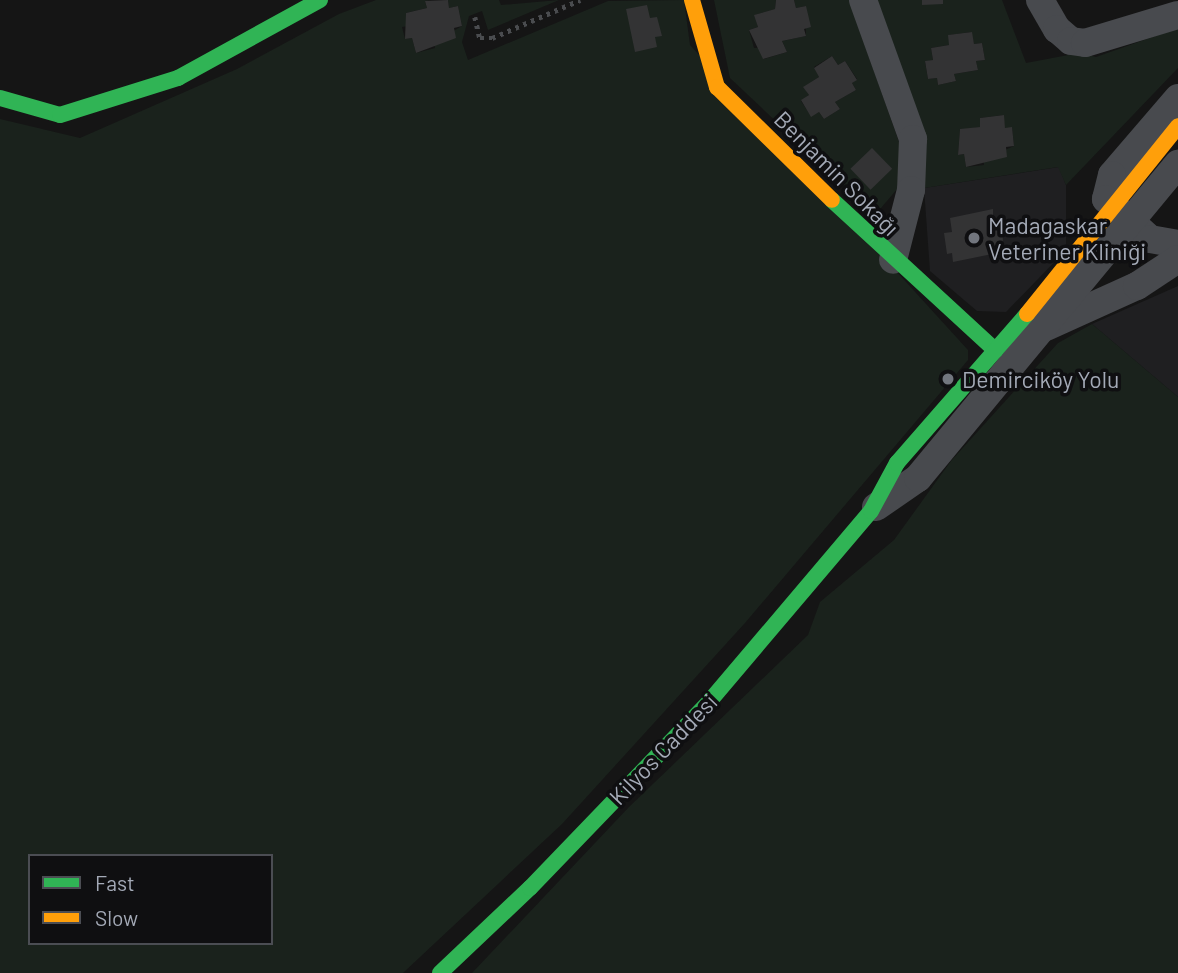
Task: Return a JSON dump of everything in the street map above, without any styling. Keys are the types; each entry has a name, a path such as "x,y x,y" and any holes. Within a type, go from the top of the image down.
{"street":[{"path":"0,98 60,115 178,78 320,0"},
{"name":"Benjamin Sokağı","path":"692,0 718,87 893,260 995,350"},
{"path":"863,0 912,139 911,190 893,260"},
{"path":"1040,0 1057,29 1071,41 1085,43 1178,15"},
{"path":"1178,98 1112,175 1106,199 1150,239 1178,244"},
{"name":"Kilyos Caddesi","path":"871,511 918,478 1041,330 1122,215 1178,126"},
{"name":"Kilyos Caddesi","path":"440,973 530,888 709,702 871,511 897,463 995,350 1122,215 1178,164"},
{"path":"1041,330 1137,286 1178,259"}],"path":[{"path":"475,17 480,38 492,38 580,0"}],"shaded area":[{"path":"376,0 430,0 425,1 427,8 406,13 409,26 402,27 405,39 412,38 416,53 435,48 434,42 462,26 458,6 449,8 448,0 499,0 501,5 559,0 488,30 482,11 469,16 462,42 468,60 608,1 684,0 690,45 968,350 968,360 745,623 562,824 403,973 0,973 0,119 80,138 237,69 339,14"},
{"path":"714,0 776,0 775,9 755,15 758,27 749,30 754,48 760,48 764,59 787,52 782,41 806,36 806,6 796,8 794,0 849,0 905,159 898,188 875,215 730,78","holes":["832,56 838,65 845,61 857,79 852,83 856,90 835,102 840,109 824,119 819,112 811,116 801,101 809,95 804,87 819,77 814,67"]},
{"path":"872,0 922,0 922,5 943,0 1002,0 1026,63 1079,53 1096,57 1178,28 1178,68 1066,185 1058,167 924,188","holes":["971,32 974,44 982,43 985,60 976,61 978,70 954,74 956,81 938,85 937,78 928,79 925,62 933,60 931,48 949,45 949,35","1003,115 1005,128 1012,128 1014,146 984,159 984,165 966,167 964,154 958,155 960,130 980,127 980,118"]},
{"path":"1059,167 1066,185 1066,250 1006,312 977,311 930,271 924,188"},
{"path":"1178,286 1178,397 1092,324"},
{"path":"1092,324 1178,397 1178,973 472,973 629,807 808,635 820,602 894,540 951,461 1058,343"}],"building":[{"path":"448,0 449,8 458,6 462,26 454,28 456,38 416,53 412,38 405,39 406,13 427,8 425,1"},
{"path":"776,0 794,0 796,8 806,6 811,27 804,29 806,36 782,41 787,52 763,59 749,30 758,27 754,15 775,9"},
{"path":"922,0 943,0 943,4 922,5"},
{"path":"647,5 650,18 657,17 662,36 655,37 657,47 635,52 626,9"},
{"path":"972,32 974,44 982,43 985,60 976,61 978,70 954,74 956,81 938,85 937,78 928,79 925,61 933,60 931,48 949,45 948,35"},
{"path":"832,56 838,65 845,61 857,80 852,83 856,90 835,102 840,109 824,119 819,112 811,117 801,100 809,95 803,87 819,77 814,68"},
{"path":"1004,115 1005,128 1012,127 1014,146 1006,147 1007,157 966,167 964,154 958,155 960,129 980,127 980,118"},
{"path":"872,148 892,169 871,190 850,169"},
{"name":"Madagaskar Veteriner Kliniği","path":"993,209 993,220 1002,218 1003,244 995,245 997,253 953,262 952,253 947,254 944,233 952,232 950,218"}],"traffic: fast":[{"path":"0,98 60,115 178,78 320,0"},
{"path":"832,200 995,350"},
{"path":"440,973 530,888 709,702 871,511 897,463 1027,314"}],"traffic: slow":[{"path":"692,0 717,87 832,200"},
{"path":"1027,314 1178,126"}],"place":[{"name":"Madagaskar Veteriner Kliniği","path":"974,238"},
{"name":"Demirciköy Yolu","path":"948,379"}]}
